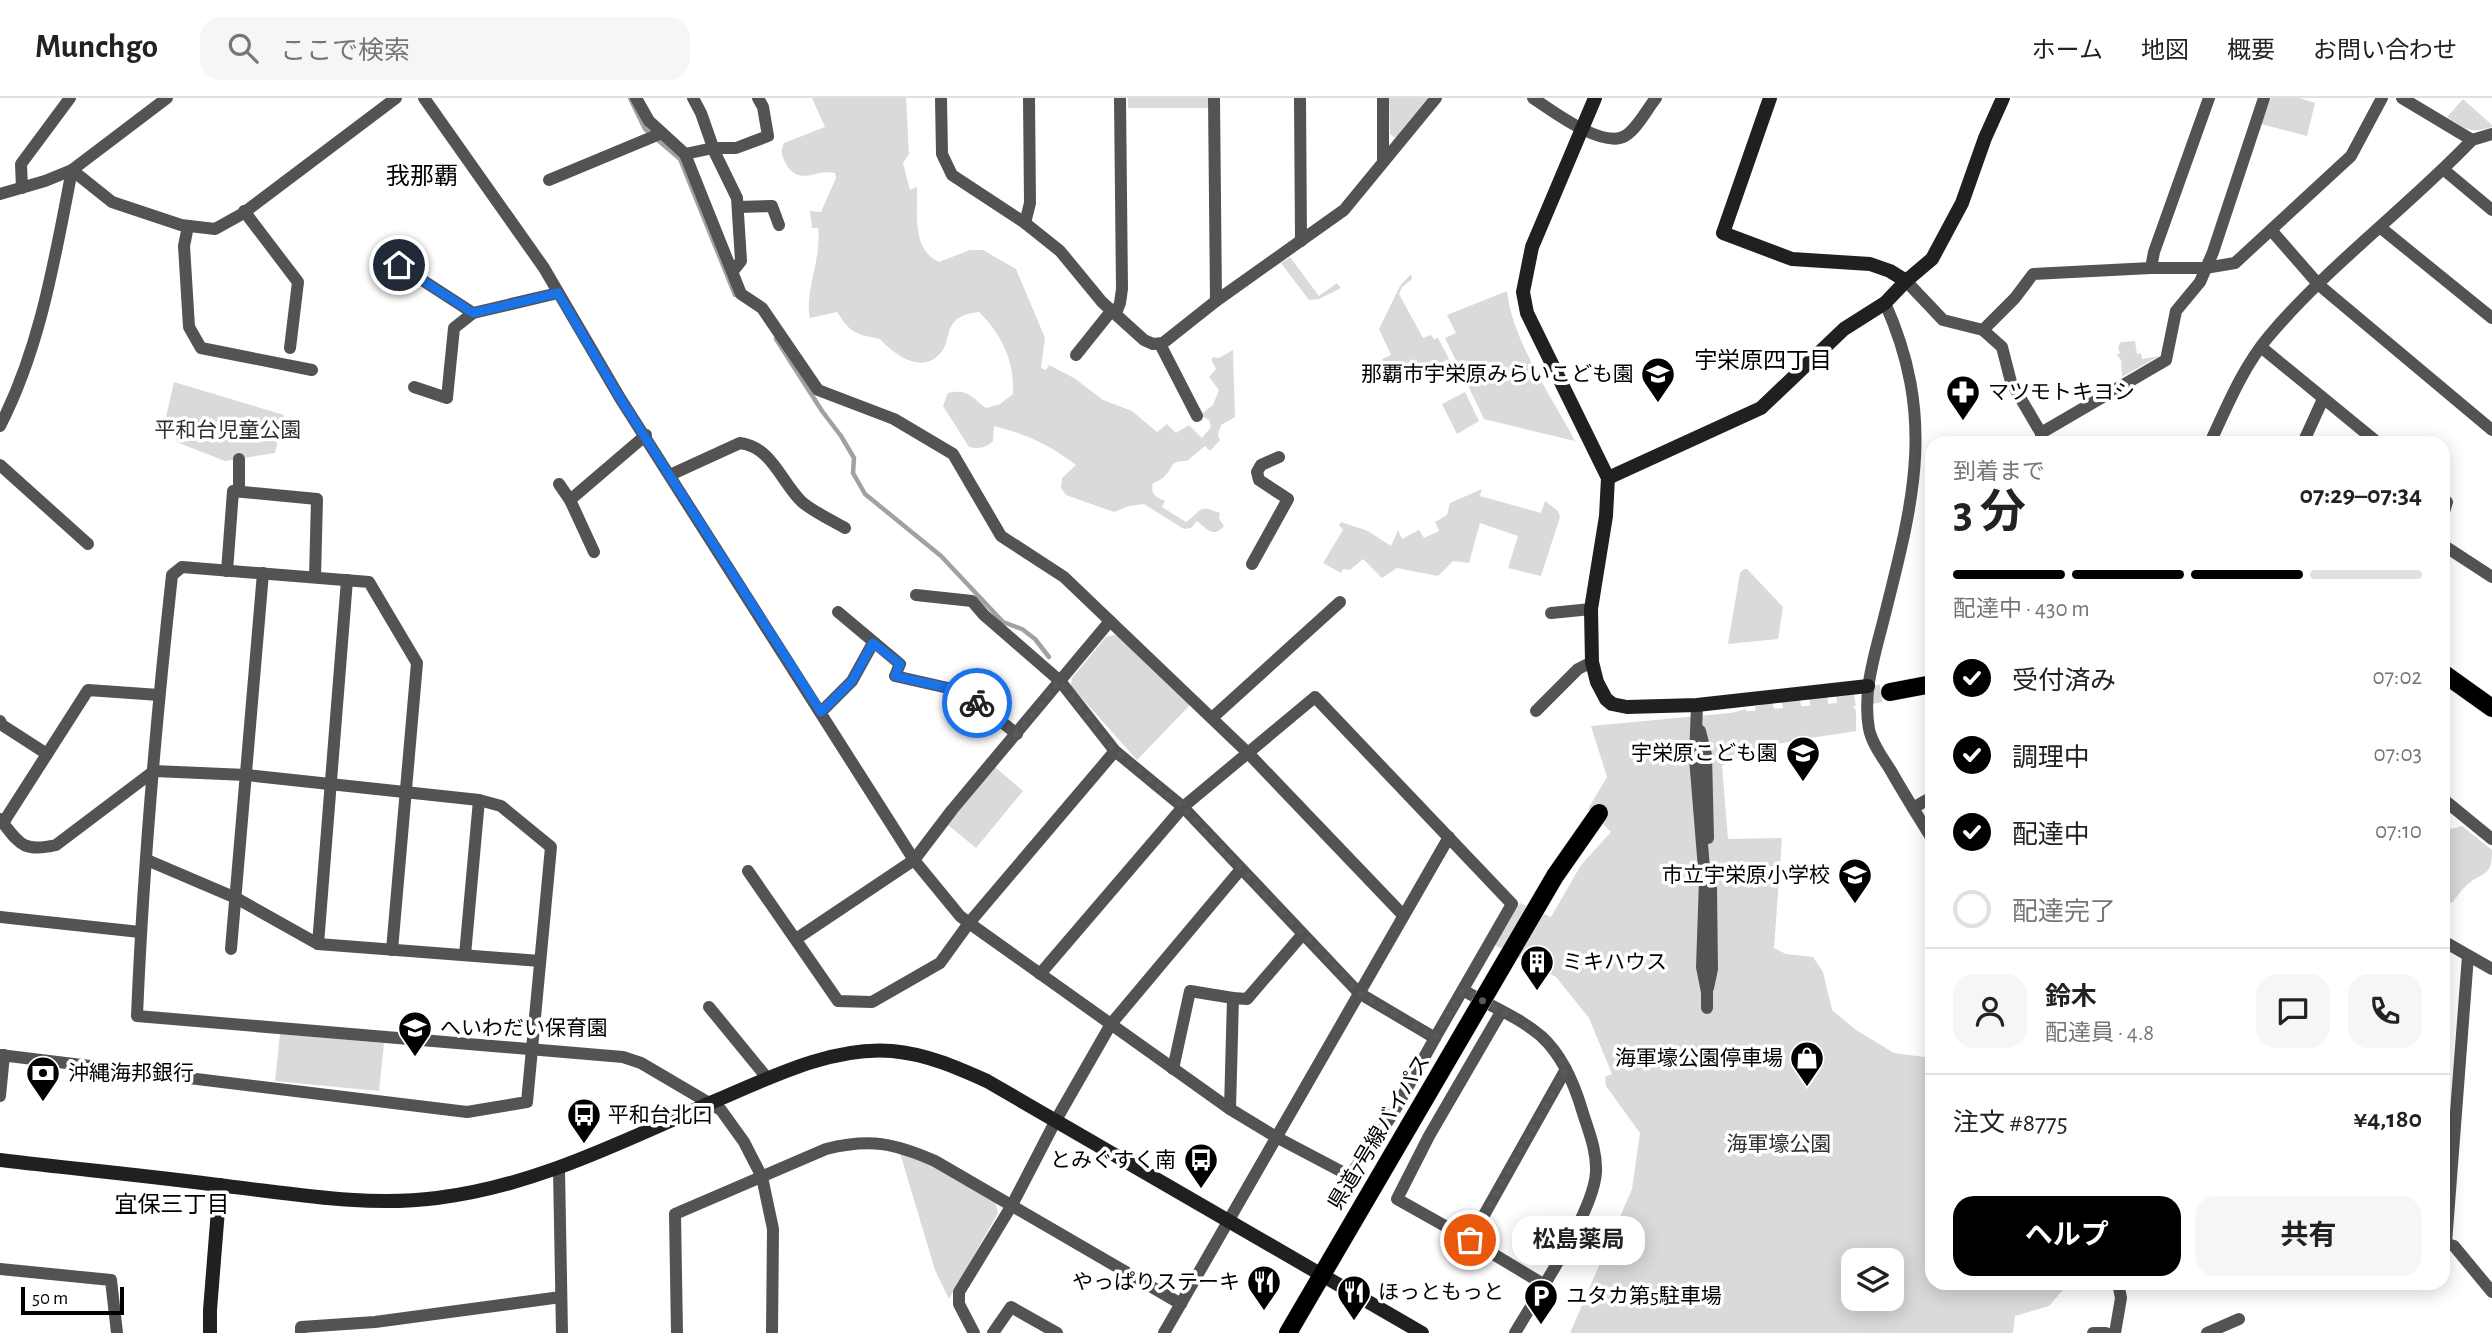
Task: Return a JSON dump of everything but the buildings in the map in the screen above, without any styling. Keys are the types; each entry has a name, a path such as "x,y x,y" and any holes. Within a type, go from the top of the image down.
{"main road":[{"path":"2450,678 2492,708"},
{"path":"1890,692 1925,685"},
{"name":"県道7号線バイパス","path":"1288,1333 1555,876 1600,813"}],"street":[{"path":"22,188 21,164 70,98"},
{"path":"0,194 72,170 167,98"},
{"path":"72,170 112,202 188,226 215,229 244,211 396,98"},
{"path":"424,98 530,245 620,398 914,860 960,916 1040,974 1230,1109 1350,1176 1392,1115 1511,904 1315,697 1183,807 1040,974"},
{"path":"636,98 649,121 685,154 741,294 762,308 818,390 894,419 953,454 1001,536 1064,577 1111,621 1248,752 1403,915"},
{"path":"692,98 737,198 741,261 733,271"},
{"path":"685,154 713,148 736,148 768,136 758,98"},
{"path":"941,98 942,154 952,175 1025,223 1060,251 1101,302 1144,340 1153,344 1160,344 1344,210 1436,98"},
{"path":"1025,223 1030,203 1029,98"},
{"path":"1076,355 1121,303 1120,98"},
{"path":"1214,98 1216,301"},
{"path":"1300,98 1301,241"},
{"path":"1383,98 1383,160"},
{"path":"1533,98 1582,129 1600,136 1621,138 1628,135 1656,98"},
{"path":"1595,98 1532,247 1524,292 1527,313 1608,478 1606,516 1591,609 1592,662 1601,691 1612,704 1634,707 1697,705 1868,686"},
{"path":"1770,98 1723,233 1792,259 1870,264 1890,271 1906,281 1943,320 1983,330 2002,347 2011,382 2040,436"},
{"path":"1608,478 1761,408 1844,329 1885,303 1932,259 1962,203 1985,138 2003,98"},
{"path":"2151,268 2154,252 2209,98"},
{"path":"2044,436 2166,360 2176,311 2200,282 2213,253 2264,98"},
{"path":"1983,330 2015,298 2033,274 2206,268 2235,263 2351,156 2382,98"},
{"path":"2402,98 2472,140"},
{"path":"549,180 661,133"},
{"path":"2213,436 2238,384 2269,336 2472,140 2492,134"},
{"path":"2442,169 2492,210"},
{"path":"0,426 15,398 35,342 72,170"},
{"path":"738,207 772,206 779,225"},
{"path":"244,211 298,282 290,348"},
{"path":"188,226 184,246 188,327 201,348 312,370"},
{"path":"2381,228 2492,318"},
{"path":"2271,230 2319,285 2492,430"},
{"path":"399,265 473,313"},
{"path":"414,387 447,398 454,328 473,313 558,293"},
{"path":"1885,303 1903,354 1914,407 1915,477 1908,522 1868,686 1867,715 1871,737 1925,828"},
{"path":"1160,344 1197,416"},
{"path":"2261,347 2369,436"},
{"path":"2306,436 2323,399"},
{"path":"570,500 646,435"},
{"path":"670,475 740,443 750,444 762,450 803,502 845,528"},
{"path":"1252,564 1288,499 1259,480 1257,472 1261,465 1279,457"},
{"path":"239,459 239,491"},
{"path":"0,465 88,544"},
{"path":"559,484 570,500 594,552"},
{"path":"227,570 233,491 239,491 317,499 315,577"},
{"path":"2450,550 2492,577"},
{"path":"392,950 417,663 369,582 183,567 172,575 159,695 140,932 137,1016 623,1057 641,1063 721,1111 744,1142 762,1177 773,1229 772,1333"},
{"path":"231,949 263,573"},
{"path":"318,944 347,580"},
{"path":"916,595 972,601 984,615 1059,681 1115,751 1183,807 1359,993 1435,1038"},
{"path":"1212,718 1340,602"},
{"path":"1550,613 1591,609"},
{"path":"838,612 900,664 895,676 948,688 979,704 1017,734"},
{"path":"796,939 914,860 952,810 1111,621"},
{"path":"821,712 852,681 873,643"},
{"path":"1536,711 1578,668 1592,662"},
{"path":"0,1096 2,1055 467,1112 527,1102 551,847 501,806 480,800 331,783 246,775 154,771 56,845 37,850 19,843 2,821 88,690 159,695"},
{"path":"1697,705 1706,755 1708,854 1713,915 1712,969 1707,1008"},
{"path":"0,721 2,725 47,754"},
{"path":"748,871 838,1001 872,1002 940,963 970,923 1115,751"},
{"path":"465,955 480,800"},
{"path":"1913,808 1925,800"},
{"path":"2450,805 2492,839"},
{"path":"1164,1333 1448,837"},
{"path":"147,860 236,898 318,944 540,961"},
{"path":"974,1333 959,1304 960,1292 1012,1205 1056,1120 1111,1024 1241,869"},
{"path":"0,917 140,932"},
{"path":"1173,1069 1191,991 1247,999 1302,935"},
{"path":"2450,945 2492,969"},
{"path":"2450,1171 2468,956"},
{"path":"1463,990 1542,1037 1566,1069 1593,1145 1595,1175 1584,1212 1515,1333"},
{"path":"1230,1109 1233,998"},
{"path":"709,1007 768,1079"},
{"path":"1501,1012 1429,1136 1397,1199 1543,1284"},
{"path":"0,1160 323,1198 384,1201 436,1199 490,1189 559,1169 768,1079 837,1055 890,1051 942,1060 987,1080 1422,1333"},
{"path":"1470,1240 1566,1069"},
{"path":"677,1333 675,1214 826,1149 852,1143 877,1142 906,1148 935,1161 1181,1304"},
{"path":"559,1169 562,1333"},
{"path":"210,1333 209,1310 220,1185"},
{"path":"2450,1245 2454,1246 2492,1292"},
{"path":"0,1269 111,1280 117,1333"},
{"path":"2115,1333 2121,1298 2119,1290"},
{"path":"301,1333 301,1327 375,1322 561,1297"},
{"path":"993,1333 1011,1307 1057,1333"},
{"path":"2207,1333 2239,1319"},
{"path":"2093,1333 2106,1333"}],"green space":[{"path":"812,98 906,98 909,154 903,163 910,190 917,187 918,230 924,249 939,262 970,250 983,250 1016,269 1045,338 1041,368 1046,370 1049,365 1074,378 1103,400 1132,411 1157,432 1167,424 1176,433 1189,425 1202,438 1211,427 1209,420 1200,415 1213,405 1219,390 1209,377 1216,369 1211,359 1219,358 1233,350 1235,417 1221,425 1218,435 1220,440 1210,451 1205,446 1187,461 1174,463 1152,487 1154,495 1165,501 1162,507 1186,522 1204,509 1220,513 1219,519 1224,526 1220,530 1210,531 1197,521 1191,528 1184,529 1144,504 1114,512 1066,495 1061,488 1062,478 1076,465 1046,445 1017,433 994,426 993,441 982,447 969,447 943,406 948,393 965,393 986,408 1000,404 1013,394 1012,371 1005,350 994,330 979,312 956,320 950,328 944,348 937,357 920,363 894,352 880,339 855,332 837,312 810,318 809,297 819,240 818,228 812,228 810,211 821,212 836,178 835,173 828,172 807,176 795,174 789,169 782,152 784,143 825,127"},
{"path":"1128,98 1209,98 1209,108 1128,108"},
{"path":"1389,98 1428,98 1395,138 1390,134"},
{"path":"2271,98 2300,98 2315,103 2307,136 2261,124"},
{"path":"2463,99 2492,127 2468,129 2447,117"},
{"path":"1290,257 1319,296 1337,283 1341,288 1319,299 1309,300 1281,263"},
{"path":"1411,274 1412,279 1402,287 1399,294 1423,338 1431,335 1434,339 1438,338 1449,359 1413,376 1408,366 1390,376 1382,359 1391,355 1379,329 1400,286"},
{"path":"1507,291 1510,310 1525,348 1575,441 1484,419 1445,338 1456,333 1447,315"},
{"path":"2135,341 2137,354 2141,353 2142,359 2159,356 2122,377 2118,347 2121,342"},
{"name":"平和台児童公園","path":"174,382 284,415 275,453 225,461 179,443 164,426"},
{"path":"1465,392 1479,421 1457,434 1442,404"},
{"path":"1482,489 1480,496 1541,513 1545,501 1558,511 1560,517 1541,576 1508,568 1518,536 1480,523 1469,563 1453,561 1438,576 1397,568 1382,578 1363,559 1350,570 1343,569 1341,573 1323,563 1343,530 1339,525 1341,522 1368,531 1391,546 1398,530 1402,539 1419,530 1424,538 1439,531 1435,522 1447,515 1450,503"},
{"path":"1744,569 1783,607 1778,639 1728,644 1740,573"},
{"path":"1119,634 1191,704 1137,760 1071,686 1072,678 1106,637"},
{"name":"海軍壕公園","path":"1848,702 1856,710 1856,731 1770,746 1722,766 1728,839 1782,838 1774,948 1786,954 1813,957 1823,972 1832,1010 1856,1030 1894,1053 1925,1057 1925,1290 2063,1290 2049,1306 2015,1316 2013,1333 1570,1333 1632,1189 1640,1133 1606,1086 1605,1077 1612,1074 1589,1018 1556,977 1495,945 1520,903 1551,917 1581,865 1611,832 1588,809 1607,777 1591,726"},
{"path":"995,767 1023,791 976,848 948,825"},
{"path":"2462,826 2492,850 2489,869 2465,887 2452,903 2450,902 2450,829"},
{"path":"280,1034 384,1043 379,1091 275,1081"},
{"path":"900,1153 928,1163 995,1201 998,1213 949,1299 935,1270"}],"waterway":[{"path":"630,98 645,129 680,159 735,295"},
{"path":"776,339 854,458 853,473 865,494 941,556 1003,622 1022,629 1035,639 1049,657"}],"tunnel":[{"path":"1599,813 1654,762 1678,746 1713,729 1789,708 1890,692"}],"way so far":[{"path":"977,703 1017,734 1059,681 1115,751 1183,807 1359,993 1435,1038 1463,990 1534,1030 1549,1045 1566,1069 1470,1240"}],"place":[{"name":"那覇市宇栄原みらいこども園","path":"1658,404"},
{"name":"マツモトキヨシ","path":"1963,422"},
{"name":"宇栄原こども園","path":"1803,783"},
{"name":"市立宇栄原小学校","path":"1855,905"},
{"name":"ミキハウス","path":"1537,992"},
{"name":"へいわだい保育園","path":"415,1058"},
{"name":"海軍壕公園停車場","path":"1807,1088"},
{"name":"沖縄海邦銀行","path":"43,1103"},
{"name":"平和台北口","path":"584,1145"},
{"name":"とみぐすく南","path":"1201,1190"},
{"name":"松島薬局","path":"1470,1240"},
{"name":"やっぱりステーキ","path":"1264,1312"},
{"name":"ほっともっと","path":"1354,1322"},
{"name":"ユタカ第5駐車場","path":"1541,1326"}],"district":[{"name":"我那覇","path":"422,176"},
{"name":"宇栄原四丁目","path":"1763,360"},
{"name":"宜保三丁目","path":"172,1204"}],"route":[{"path":"399,265 473,313 558,293 620,398 821,712 852,681 873,643 900,664 895,676 948,688 977,703"}]}
